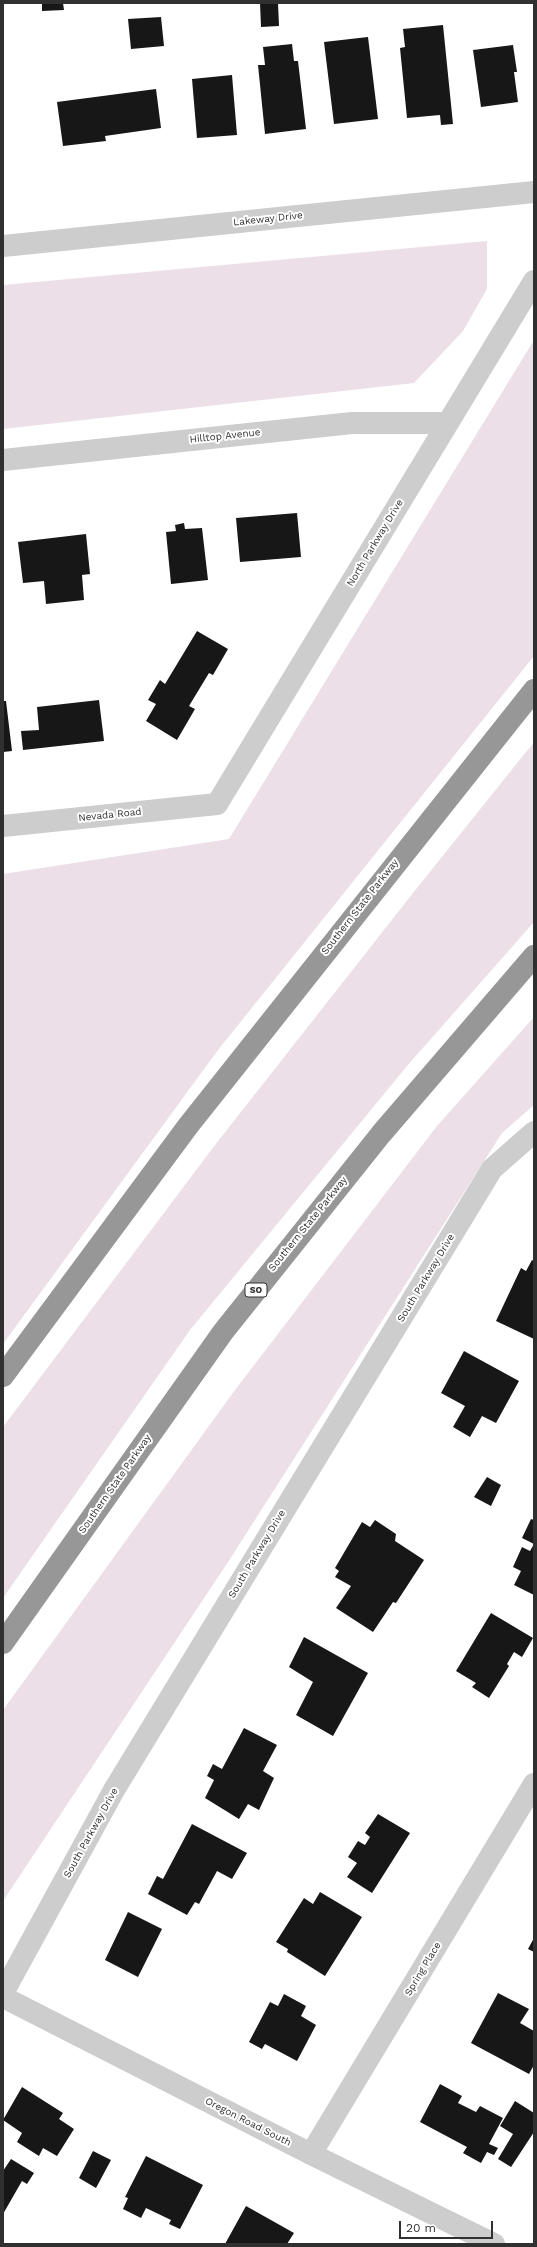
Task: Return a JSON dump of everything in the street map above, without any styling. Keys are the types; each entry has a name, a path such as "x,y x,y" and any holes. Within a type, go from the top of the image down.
{"highway":[{"name":"Southern State Parkway","path":"3,1376 188,1126 534,690"},
{"name":"Southern State Parkway","path":"3,1642 223,1332 376,1140 534,956"}],"street":[{"name":"Lakeway Drive","path":"3,246 534,192"},
{"name":"North Parkway Drive","path":"217,804 534,281"},
{"name":"Hilltop Avenue","path":"3,460 352,422 448,423"},
{"name":"Nevada Road","path":"3,826 217,804"},
{"name":"South Parkway Drive","path":"3,1994 114,1790 492,1169 534,1132"},
{"name":"Spring Place","path":"311,2154 534,1784"},
{"name":"Oregon Road South","path":"3,1997 311,2154 494,2244"}],"shaded area":[{"path":"487,241 487,289 463,331 414,383 3,429 3,285"},
{"path":"534,340 534,656 218,1050 3,1344 3,874 229,839"},
{"path":"534,742 534,922 407,1066 190,1330 3,1598 3,1427 215,1145"},
{"path":"534,1017 534,1105 502,1133 230,1559 3,1901 3,1710 235,1390 437,1126"}],"building":[{"path":"42,3 63,3 64,10 42,11"},
{"path":"260,3 278,3 279,26 261,27"},
{"path":"161,17 164,46 131,49 128,19"},
{"path":"443,25 453,124 441,125 440,115 407,118 400,48 405,47 403,29"},
{"path":"368,37 378,119 334,124 324,42"},
{"path":"292,44 294,61 298,61 306,129 265,134 258,65 265,65 263,47"},
{"path":"513,45 517,72 514,72 518,102 481,107 473,50"},
{"path":"232,75 237,135 197,138 192,79"},
{"path":"156,89 161,128 105,136 106,141 63,146 57,102"},
{"path":"297,513 301,557 240,562 236,518"},
{"path":"184,523 185,529 202,528 208,580 171,584 166,532 176,531 175,525"},
{"path":"86,534 90,574 82,575 84,600 46,604 44,581 23,583 18,542"},
{"path":"197,631 228,649 213,675 209,673 189,706 195,709 177,740 146,721 156,704 148,700 160,680 165,684"},
{"path":"99,700 104,741 23,750 21,731 39,730 37,707"},
{"path":"3,701 6,701 12,751 3,752"},
{"path":"532,1260 534,1261 534,1339 496,1321 521,1268 526,1271"},
{"path":"464,1351 519,1381 496,1423 482,1416 470,1437 453,1427 465,1406 441,1393"},
{"path":"487,1477 501,1485 491,1506 474,1497"},
{"path":"531,1519 534,1520 534,1544 522,1538"},
{"path":"375,1520 396,1534 395,1541 424,1560 396,1603 393,1602 373,1632 336,1608 351,1586 335,1577 339,1571 335,1568 362,1522 370,1527"},
{"path":"534,1544 534,1595 514,1585 521,1571 513,1567 522,1547 530,1551"},
{"path":"491,1613 533,1638 522,1657 514,1652 507,1664 509,1666 489,1698 472,1687 476,1683 456,1671"},
{"path":"304,1637 368,1673 333,1736 296,1715 313,1682 289,1667"},
{"path":"244,1728 277,1745 263,1771 274,1778 259,1810 248,1804 239,1819 205,1798 214,1780 207,1776 213,1764 222,1769"},
{"path":"378,1814 410,1833 372,1893 347,1877 357,1863 348,1857 358,1841 365,1845 370,1837 365,1833"},
{"path":"192,1824 247,1853 232,1879 217,1871 199,1904 195,1902 187,1915 148,1894 157,1876 163,1879"},
{"path":"320,1892 362,1917 325,1976 287,1952 288,1949 276,1942 304,1898 313,1904"},
{"path":"128,1912 162,1929 138,1977 105,1960"},
{"path":"534,1938 534,1952 528,1949"},
{"path":"498,1993 529,2009 520,2023 534,2031 534,2065 529,2074 471,2043"},
{"path":"284,1994 306,2006 301,2016 316,2025 297,2061 265,2044 262,2049 249,2042 270,2002 278,2006"},
{"path":"440,2084 462,2096 458,2103 476,2112 480,2106 503,2118 489,2144 498,2148 494,2155 487,2152 481,2163 463,2153 467,2147 420,2122"},
{"path":"22,2087 63,2113 59,2119 74,2129 57,2156 43,2148 39,2156 17,2142 22,2133 3,2120"},
{"path":"515,2101 534,2113 534,2132 511,2167 498,2159 513,2134 500,2126"},
{"path":"93,2151 111,2160 96,2188 79,2178"},
{"path":"146,2156 203,2185 180,2229 169,2224 171,2220 146,2208 141,2218 123,2209 128,2198 125,2197"},
{"path":"11,2159 34,2173 27,2184 22,2181 3,2214 3,2171"},
{"path":"246,2206 294,2233 287,2244 225,2244"}]}
